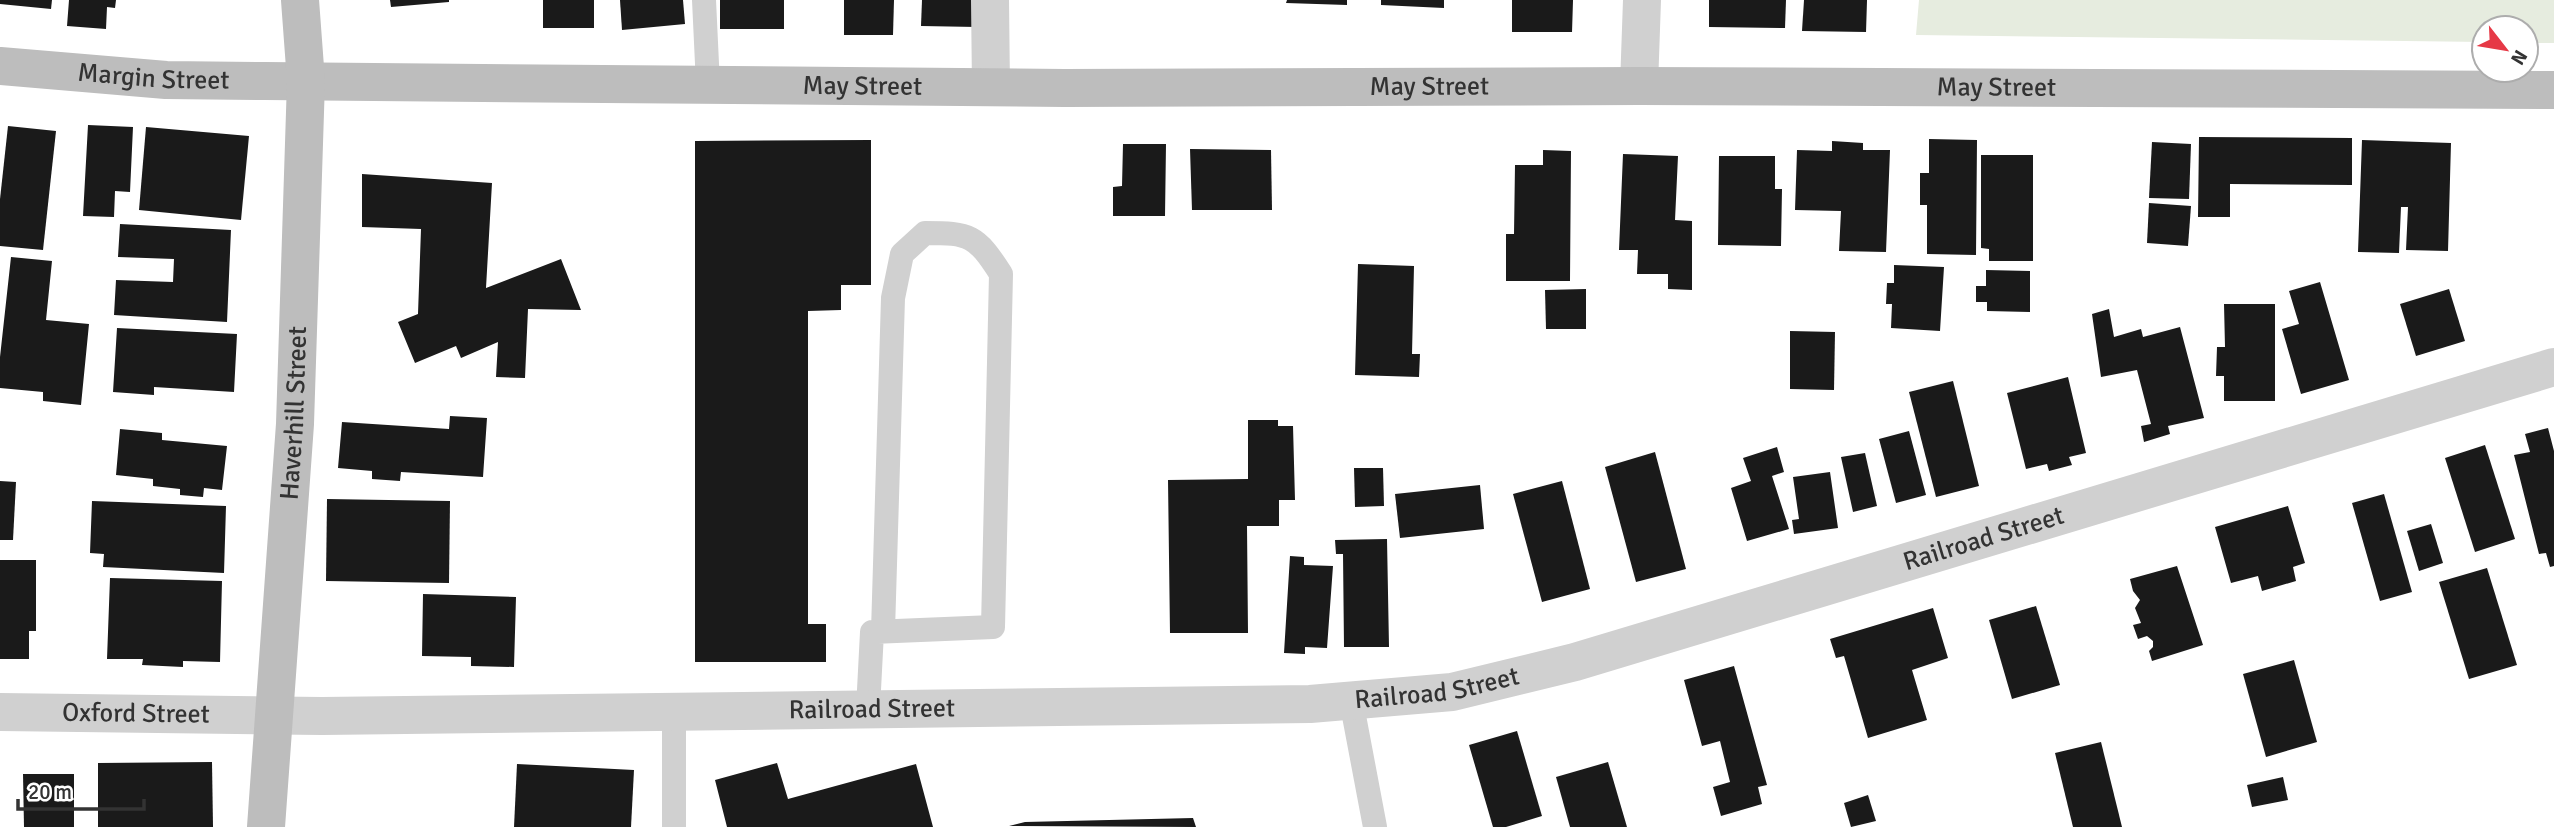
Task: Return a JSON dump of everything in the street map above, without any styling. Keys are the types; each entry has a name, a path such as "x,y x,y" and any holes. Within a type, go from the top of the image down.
{"main road":[{"name":"Haverhill Street","path":"266,827 295,424 306,81 300,0"},
{"name":"Margin Street","path":"0,66 166,80 306,81"},
{"name":"May Street","path":"306,81 991,87 1639,86 2554,90"}],"street":[{"path":"990,0 991,87"},
{"path":"1639,86 1642,0"},
{"name":"Railroad Street","path":"274,715 1310,704 1452,692 1575,662 2554,367"},
{"name":"Oxford Street","path":"0,712 274,715"}],"lane":[{"path":"705,0 708,85"},
{"path":"868,709 872,632 993,627 1001,274 986,251 961,233 925,233 902,254 893,298 883,631"},
{"path":"1351,700 1375,827"},
{"path":"674,711 674,827"}],"shaded area":[{"path":"1919,0 2554,0 2554,43 2540,43 2540,14 2470,14 2470,42 1916,35"}],"building":[{"path":"0,0 52,0 51,9 0,4"},
{"path":"69,0 116,0 115,8 107,7 106,29 67,26"},
{"path":"390,0 449,0 449,2 391,7"},
{"path":"543,0 594,0 594,28 543,28"},
{"path":"620,0 683,0 685,24 622,30"},
{"path":"720,0 784,0 784,29 720,29"},
{"path":"844,0 894,0 893,35 844,35"},
{"path":"922,0 977,0 977,27 921,26"},
{"path":"1287,0 1347,0 1347,5 1286,3"},
{"path":"1381,0 1444,0 1444,8 1381,5"},
{"path":"1512,0 1573,0 1572,32 1512,32"},
{"path":"1709,0 1786,0 1785,28 1709,27"},
{"path":"1804,0 1867,0 1866,32 1802,31"},
{"path":"88,125 133,127 130,192 115,191 114,217 83,216"},
{"path":"8,126 56,131 43,250 0,246 0,199"},
{"path":"146,127 249,136 241,220 139,210"},
{"path":"2199,137 2352,138 2352,185 2230,184 2230,217 2198,217"},
{"path":"1929,139 1977,140 1976,255 1927,254 1927,205 1920,205 1920,173 1929,173"},
{"path":"871,140 871,285 841,285 841,310 808,311 808,624 826,624 826,662 695,662 695,141"},
{"path":"2362,140 2451,143 2448,251 2406,250 2408,207 2401,207 2399,253 2358,252"},
{"path":"1832,141 1863,143 1863,150 1890,150 1886,252 1839,251 1841,211 1795,210 1797,150 1832,151"},
{"path":"2152,142 2191,144 2189,199 2149,198"},
{"path":"1123,144 1166,144 1165,216 1113,216 1113,187 1122,186"},
{"path":"1190,149 1271,150 1272,210 1192,210"},
{"path":"1543,150 1571,151 1570,281 1506,281 1506,234 1514,234 1515,165 1543,165"},
{"path":"1623,154 1678,156 1675,220 1692,221 1692,290 1668,289 1668,274 1637,274 1638,250 1619,250"},
{"path":"1981,155 2033,155 2033,261 1989,261 1989,249 1981,248"},
{"path":"1719,156 1775,156 1775,189 1782,189 1781,246 1718,245"},
{"path":"362,174 492,183 486,288 561,259 581,310 528,309 525,378 496,377 498,342 461,358 456,346 415,363 398,322 418,314 421,229 362,227"},
{"path":"2149,203 2191,206 2188,246 2147,243"},
{"path":"120,224 231,230 227,322 114,315 116,280 173,282 174,259 118,257"},
{"path":"11,257 52,261 46,320 89,324 81,405 43,401 43,392 0,388 0,357"},
{"path":"1358,264 1414,266 1412,354 1420,354 1419,377 1355,375"},
{"path":"1894,265 1944,267 1940,331 1891,328 1892,304 1886,304 1887,283 1894,283"},
{"path":"1986,270 2030,271 2030,312 1987,311 1987,302 1976,302 1976,286 1986,286"},
{"path":"2320,282 2349,380 2301,394 2282,329 2299,324 2289,291"},
{"path":"1586,289 1586,329 1546,329 1545,290"},
{"path":"2449,289 2465,341 2416,356 2400,304"},
{"path":"2224,304 2275,304 2275,401 2224,401 2224,376 2216,376 2217,347 2225,347"},
{"path":"2109,309 2114,337 2141,329 2143,337 2180,327 2204,418 2168,426 2170,434 2144,442 2141,426 2151,424 2137,370 2101,377 2092,314"},
{"path":"117,328 237,334 234,392 154,387 154,395 113,392"},
{"path":"1790,331 1835,332 1834,390 1790,389"},
{"path":"2068,377 2086,453 2069,457 2072,465 2049,471 2047,464 2026,469 2007,393"},
{"path":"1953,381 1979,486 1936,497 1909,392"},
{"path":"450,416 487,418 483,477 401,472 400,481 372,479 372,471 338,468 342,422 449,429"},
{"path":"1248,420 1278,420 1278,426 1293,426 1295,500 1279,500 1279,526 1247,526 1248,633 1170,633 1168,480 1248,479"},
{"path":"2548,428 2554,451 2554,566 2550,567 2546,553 2539,554 2514,455 2530,452 2525,434"},
{"path":"120,429 162,433 162,440 227,446 222,490 204,488 203,497 180,495 180,489 153,486 153,479 116,475"},
{"path":"1909,431 1926,495 1896,503 1879,439"},
{"path":"2485,445 2515,539 2475,552 2445,458"},
{"path":"1777,447 1784,472 1772,476 1789,529 1747,541 1731,488 1751,481 1743,458"},
{"path":"1655,452 1686,569 1636,582 1605,467"},
{"path":"1865,453 1877,506 1853,512 1841,457"},
{"path":"1354,468 1383,468 1384,506 1355,507"},
{"path":"1830,472 1838,528 1794,534 1792,520 1799,519 1793,477"},
{"path":"0,481 16,482 13,540 0,540"},
{"path":"1562,481 1590,589 1542,602 1513,494"},
{"path":"1480,485 1484,529 1400,538 1395,494"},
{"path":"2384,494 2412,592 2380,601 2352,503"},
{"path":"327,499 450,501 449,583 326,581"},
{"path":"92,501 226,506 224,573 103,567 104,554 90,553"},
{"path":"2288,506 2305,563 2293,567 2296,581 2262,591 2258,576 2231,583 2215,527"},
{"path":"2431,524 2443,563 2419,571 2407,531"},
{"path":"1387,539 1389,647 1344,647 1343,554 1336,554 1335,540"},
{"path":"1290,556 1304,557 1304,565 1333,566 1327,648 1305,647 1305,654 1284,653"},
{"path":"0,560 36,560 36,631 29,631 29,659 0,659"},
{"path":"2177,566 2203,645 2152,661 2149,651 2153,647 2153,641 2147,636 2138,639 2133,625 2141,623 2135,608 2140,600 2133,591 2130,579"},
{"path":"2487,568 2517,665 2469,679 2439,582"},
{"path":"110,578 222,581 220,662 183,661 183,667 142,665 143,659 107,659"},
{"path":"423,594 516,597 514,667 471,666 471,657 422,656"},
{"path":"2036,606 2060,685 2012,699 1989,620"},
{"path":"1933,608 1948,658 1912,670 1927,720 1868,738 1844,656 1836,658 1830,639"},
{"path":"2294,660 2317,742 2266,757 2243,674"},
{"path":"1734,666 1767,785 1758,787 1762,804 1721,816 1713,787 1730,782 1720,741 1702,746 1684,680"},
{"path":"1517,731 1542,816 1506,827 1493,827 1469,745"},
{"path":"2101,742 2122,827 2073,827 2055,753"},
{"path":"212,762 213,827 98,827 98,763"},
{"path":"1608,762 1627,827 1570,827 1556,777"},
{"path":"777,763 788,799 916,764 933,827 727,827 715,780"},
{"path":"517,764 634,770 631,827 514,827"},
{"path":"23,774 74,774 74,827 24,827"},
{"path":"2283,777 2288,800 2252,807 2247,785"},
{"path":"1868,795 1876,821 1851,827 1844,803"},
{"path":"1193,818 1196,827 1009,826 1025,822"}]}
